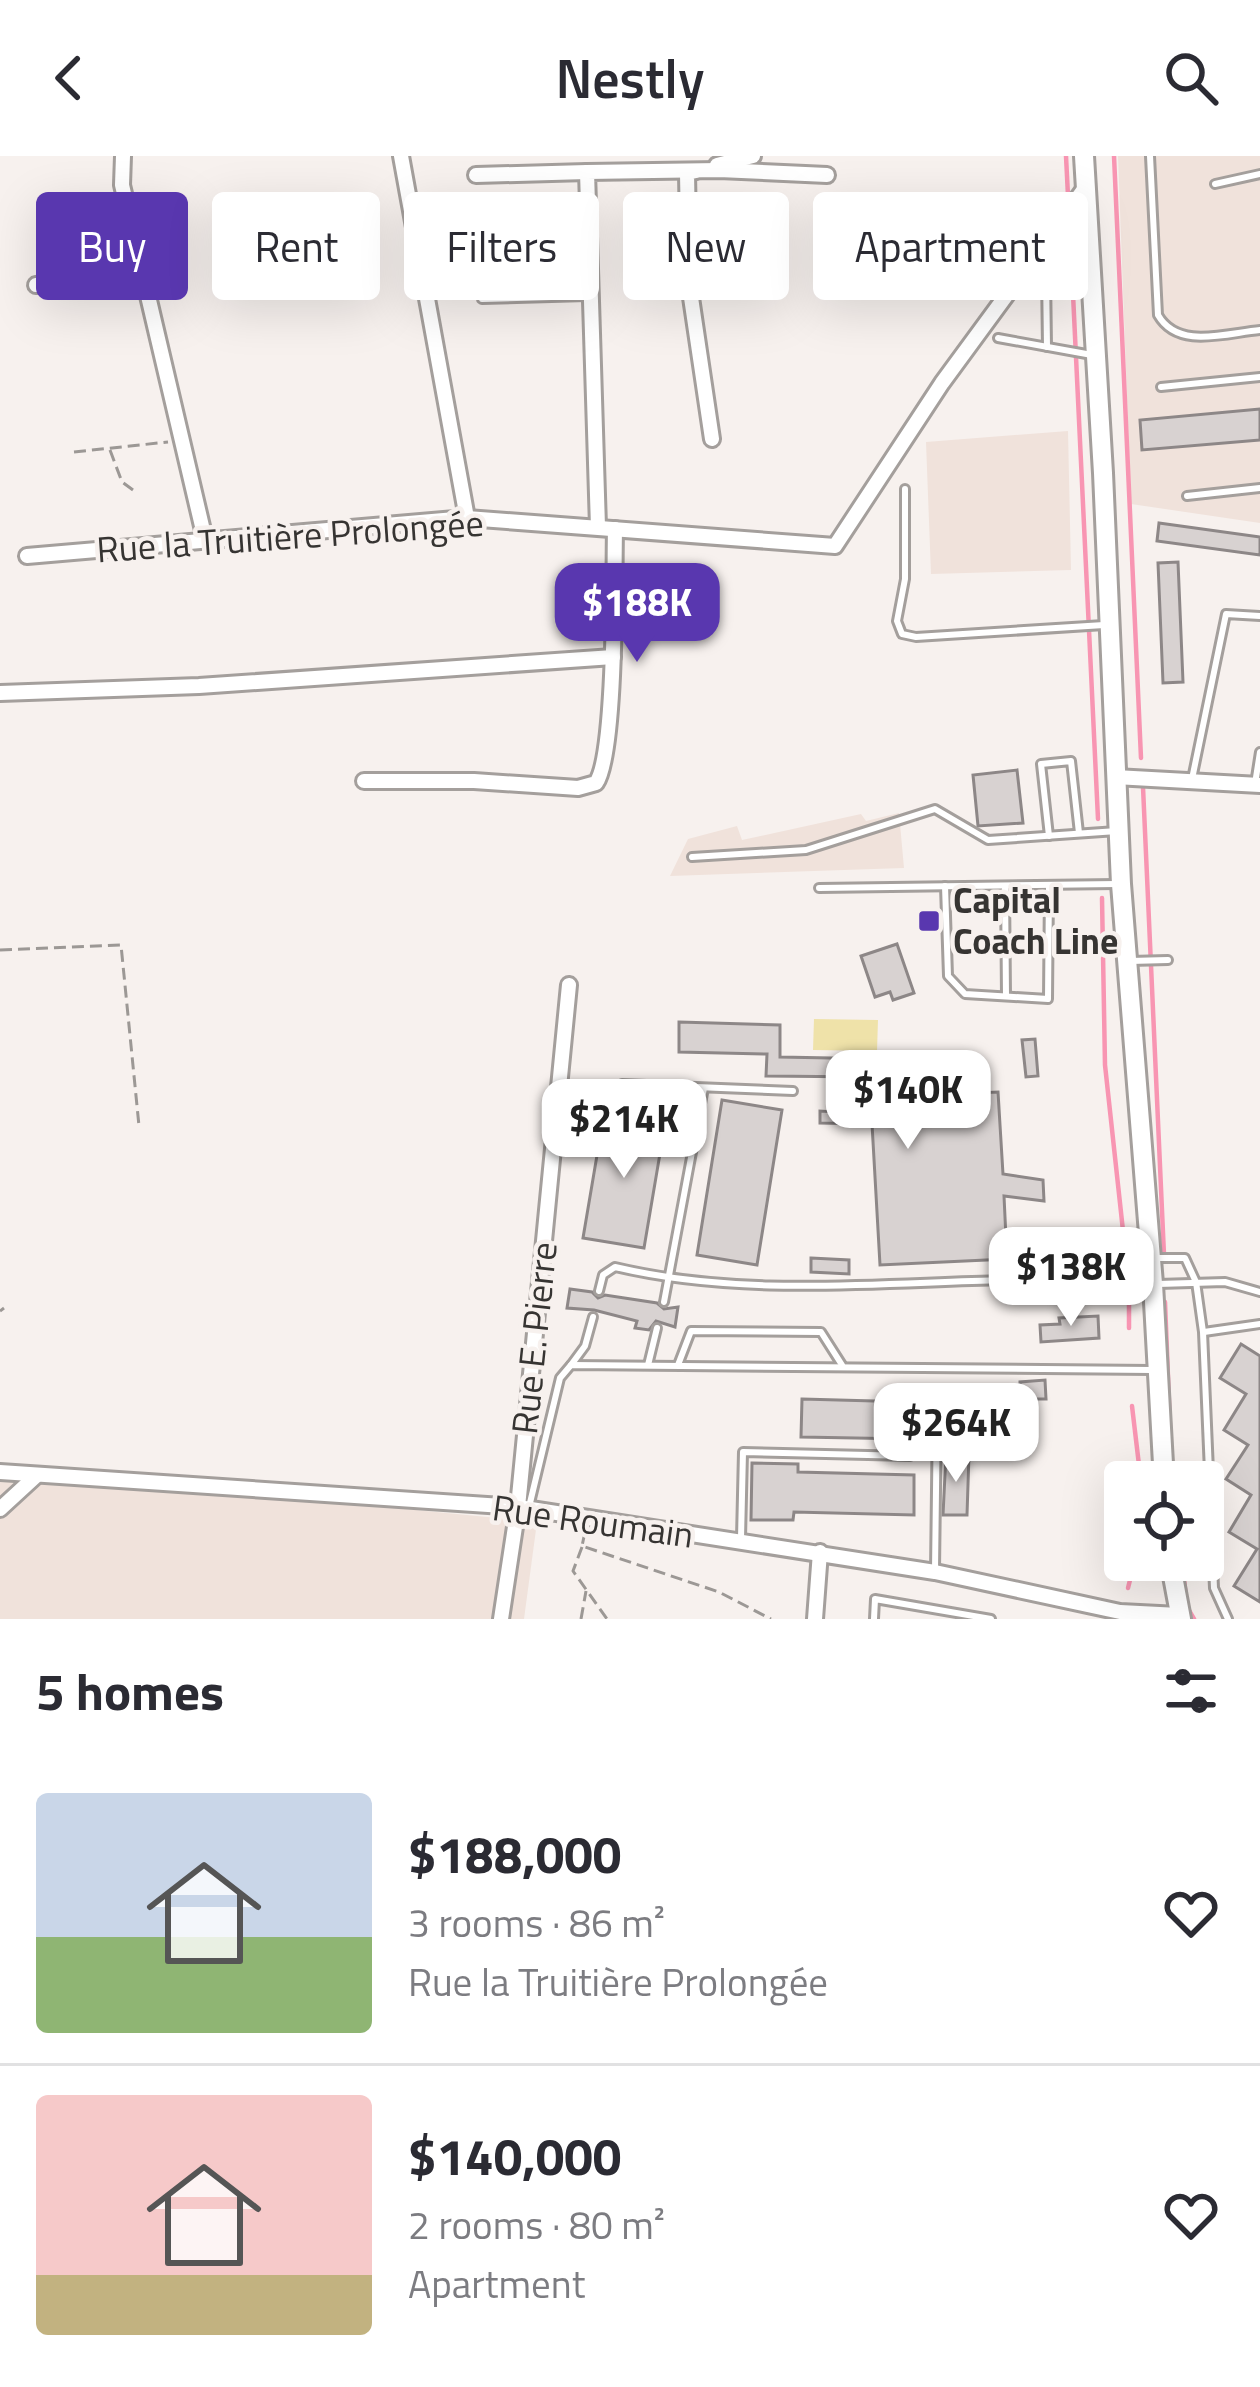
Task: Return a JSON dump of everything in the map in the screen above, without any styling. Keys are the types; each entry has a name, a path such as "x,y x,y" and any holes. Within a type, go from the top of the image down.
{"main road":[{"path":"1084,156 1120,884 1153,1284 1162,1461"},
{"path":"1173,1581 1179,1618"}],"street":[{"path":"123,156 124,192"},
{"path":"401,156 467,518"},
{"path":"687,173 753,156"},
{"path":"476,175 719,170 827,176"},
{"path":"587,172 588,192"},
{"path":"687,173 689,284 712,439"},
{"name":"Rue la Truitière Prolongée","path":"27,556 467,518 835,546 942,383 1085,188"},
{"path":"149,300 206,539"},
{"path":"591,300 598,527"},
{"path":"364,781 588,787 596,783 604,766 613,657 615,529"},
{"path":"0,693 199,686 613,657"},
{"path":"1115,778 1257,785"},
{"name":"Rue E. Pierre","path":"501,1619 523,1509 569,985"},
{"name":"Rue Roumain","path":"0,1472 523,1509 820,1552 1120,1612 1179,1618"},
{"path":"0,1509 37,1474"},
{"path":"815,1619 820,1552"}],"lane":[{"path":"1150,156 1158,315 1164,327 1186,336 1260,330"},
{"path":"1215,184 1260,174"},
{"path":"1046,300 1047,347"},
{"path":"998,338 1096,356"},
{"path":"1160,388 1260,377"},
{"path":"1186,496 1260,488"},
{"path":"904,489 906,561 897,621 902,634 916,637 1107,624"},
{"path":"1191,782 1226,614 1260,616"},
{"path":"1257,785 1260,752"},
{"path":"1049,836 1041,764 1071,761 1079,833"},
{"path":"692,857 806,850 935,809 988,840 1119,831"},
{"path":"819,888 1120,884"},
{"path":"1005,885 1006,996"},
{"path":"945,886 948,976 965,994 1048,999 1049,885"},
{"path":"1126,961 1168,960"},
{"path":"622,1084 793,1091"},
{"path":"664,1302 704,1088"},
{"path":"1149,1258 1185,1258 1196,1282 1203,1332 1214,1588 1228,1619"},
{"path":"599,1291 603,1275 615,1267 670,1280 736,1286 1004,1280"},
{"path":"1153,1284 1225,1282 1259,1294"},
{"path":"523,1509 560,1378 586,1346 593,1317"},
{"path":"1203,1332 1260,1324"},
{"path":"648,1365 657,1328"},
{"path":"678,1365 691,1331 821,1332 843,1367"},
{"path":"586,1346 598,1364"},
{"path":"571,1365 1156,1370"},
{"path":"935,1572 937,1412"},
{"path":"741,1541 743,1452 910,1456"},
{"path":"874,1619 875,1599 991,1619"}],"path":[{"path":"74,452 182,440"},
{"path":"109,448 122,482 134,490"},
{"path":"0,950 121,945 139,1126"},
{"path":"587,1518 573,1571 607,1619"},
{"path":"582,1546 719,1592 771,1619"},
{"path":"581,1619 586,1589"}],"shaded area":[{"path":"1118,156 1260,156 1260,523 1131,504"},
{"path":"1068,431 1071,570 931,574 926,442"},
{"path":"899,813 904,868 670,876 688,839 737,826 742,840 861,814 866,821"},
{"path":"814,1019 878,1020 877,1051 813,1050"},
{"path":"0,1478 537,1522 524,1619 0,1619"}],"building":[{"path":"1260,409 1260,440 1142,450 1140,420"},
{"path":"1159,523 1260,537 1260,555 1157,541"},
{"path":"1178,562 1183,682 1163,683 1158,563"},
{"path":"1017,770 1023,823 978,826 973,775"},
{"path":"897,944 914,993 893,1000 890,992 875,997 861,956"},
{"path":"679,1022 780,1025 780,1057 883,1059 882,1097 919,1096 917,1058 929,1058 930,1095 998,1092 1003,1174 1043,1180 1044,1201 1004,1196 1007,1259 880,1265 872,1124 820,1123 820,1111 871,1114 869,1077 766,1076 767,1054 679,1052"},
{"path":"1035,1039 1038,1076 1026,1077 1022,1040"},
{"path":"722,1100 782,1110 757,1265 697,1255"},
{"path":"604,1114 665,1124 644,1248 583,1238"},
{"path":"811,1258 849,1260 849,1274 811,1272"},
{"path":"570,1289 592,1292 598,1298 657,1303 664,1309 678,1307 675,1327 656,1321 649,1330 635,1328 637,1321 567,1308"},
{"path":"1098,1316 1099,1338 1041,1342 1040,1325 1060,1324 1059,1318"},
{"path":"1241,1344 1260,1356 1260,1602 1234,1586 1257,1549 1229,1532 1251,1495 1226,1479 1248,1445 1224,1430 1246,1394 1220,1378"},
{"path":"1045,1380 1046,1399 1020,1399 1020,1382"},
{"path":"802,1399 910,1402 910,1439 801,1437"},
{"path":"946,1454 969,1454 967,1515 943,1515"},
{"path":"752,1463 798,1464 798,1472 914,1475 914,1515 794,1512 793,1520 751,1520"}],"waterway":[{"path":"1066,156 1068,192"},
{"path":"1114,156 1141,758"},
{"path":"1073,300 1098,819"},
{"path":"1143,787 1164,1255"},
{"path":"1102,898 1105,1065 1129,1286 1129,1328"},
{"path":"1165,1302 1171,1452"},
{"path":"1132,1406 1139,1461"},
{"path":"1128,1588 1130,1581"},
{"path":"1184,1581 1187,1607 1194,1619"}],"place":[{"name":"Capital Coach Line","path":"929,921"}]}
